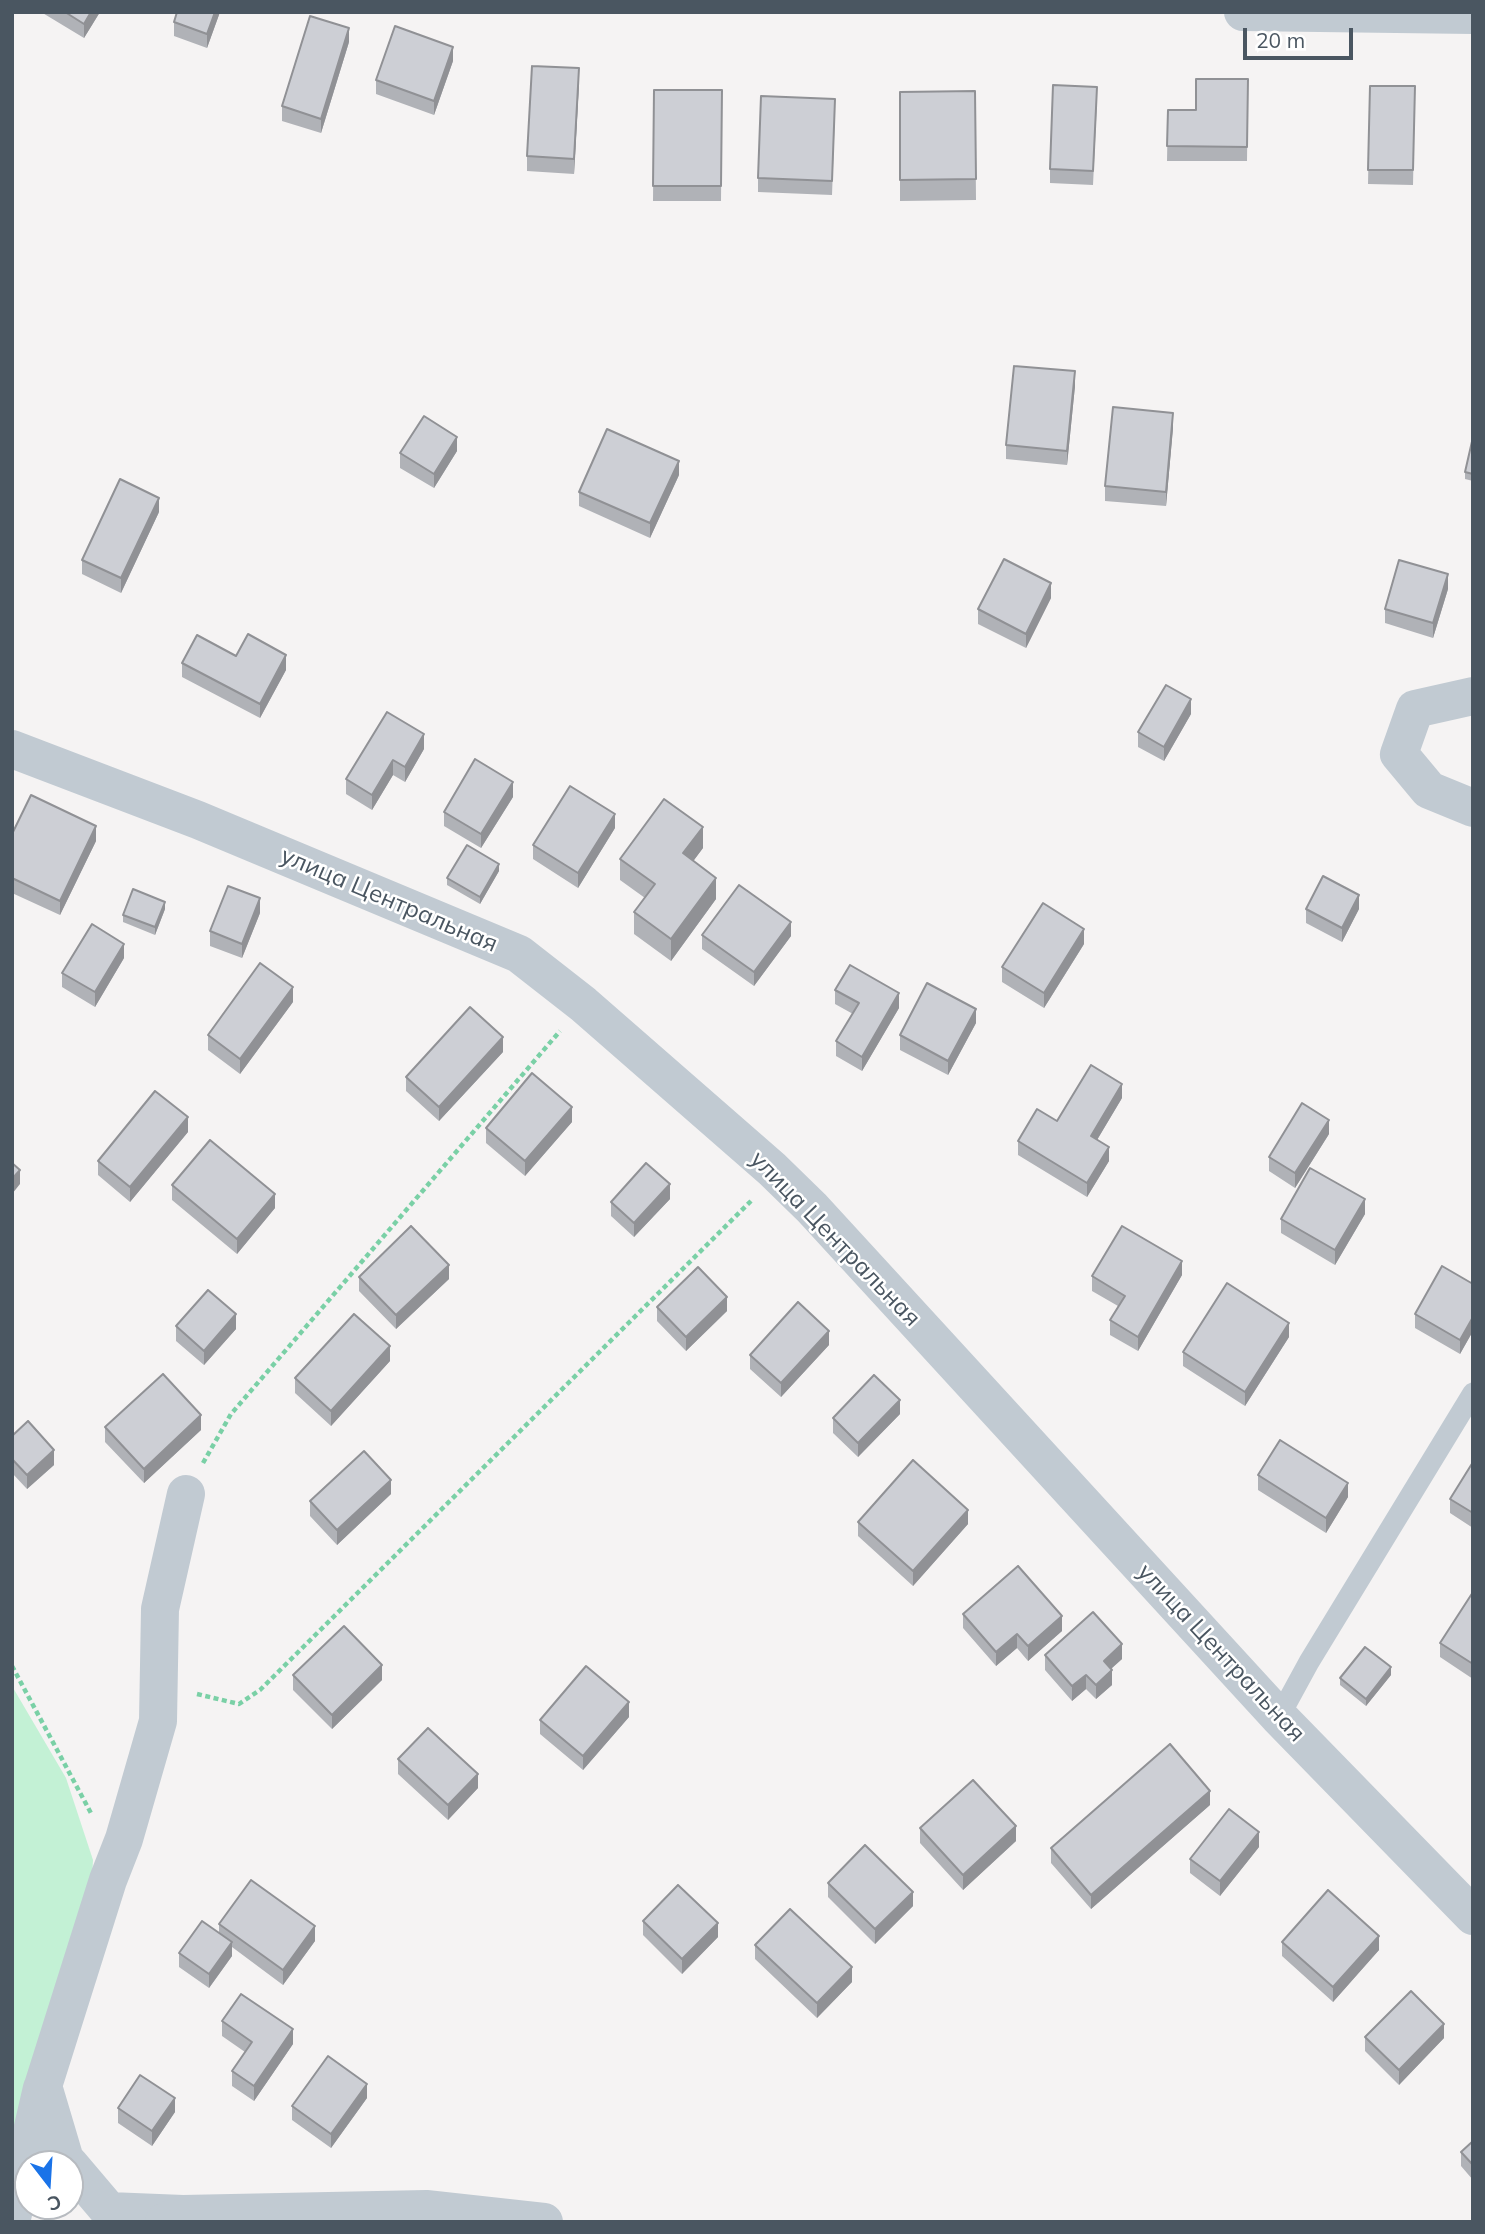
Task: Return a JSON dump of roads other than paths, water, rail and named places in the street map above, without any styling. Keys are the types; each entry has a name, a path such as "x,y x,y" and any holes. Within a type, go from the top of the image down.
{"street":[{"path":"1243,12 1473,15"},
{"path":"1473,696 1415,709 1399,754 1429,790 1473,808"},
{"name":"улица Центральная","path":"12,749 198,820 519,954 583,1004 772,1169 812,1208 1279,1717 1473,1916"},
{"path":"12,2218 43,2086 108,1880 124,1839 158,1721 160,1609 186,1494"},
{"path":"43,2086 62,2150"},
{"path":"84,2182 109,2211 174,2218 426,2209 544,2222"}],"lane":[{"path":"1279,1717 1309,1662 1473,1393"}]}
